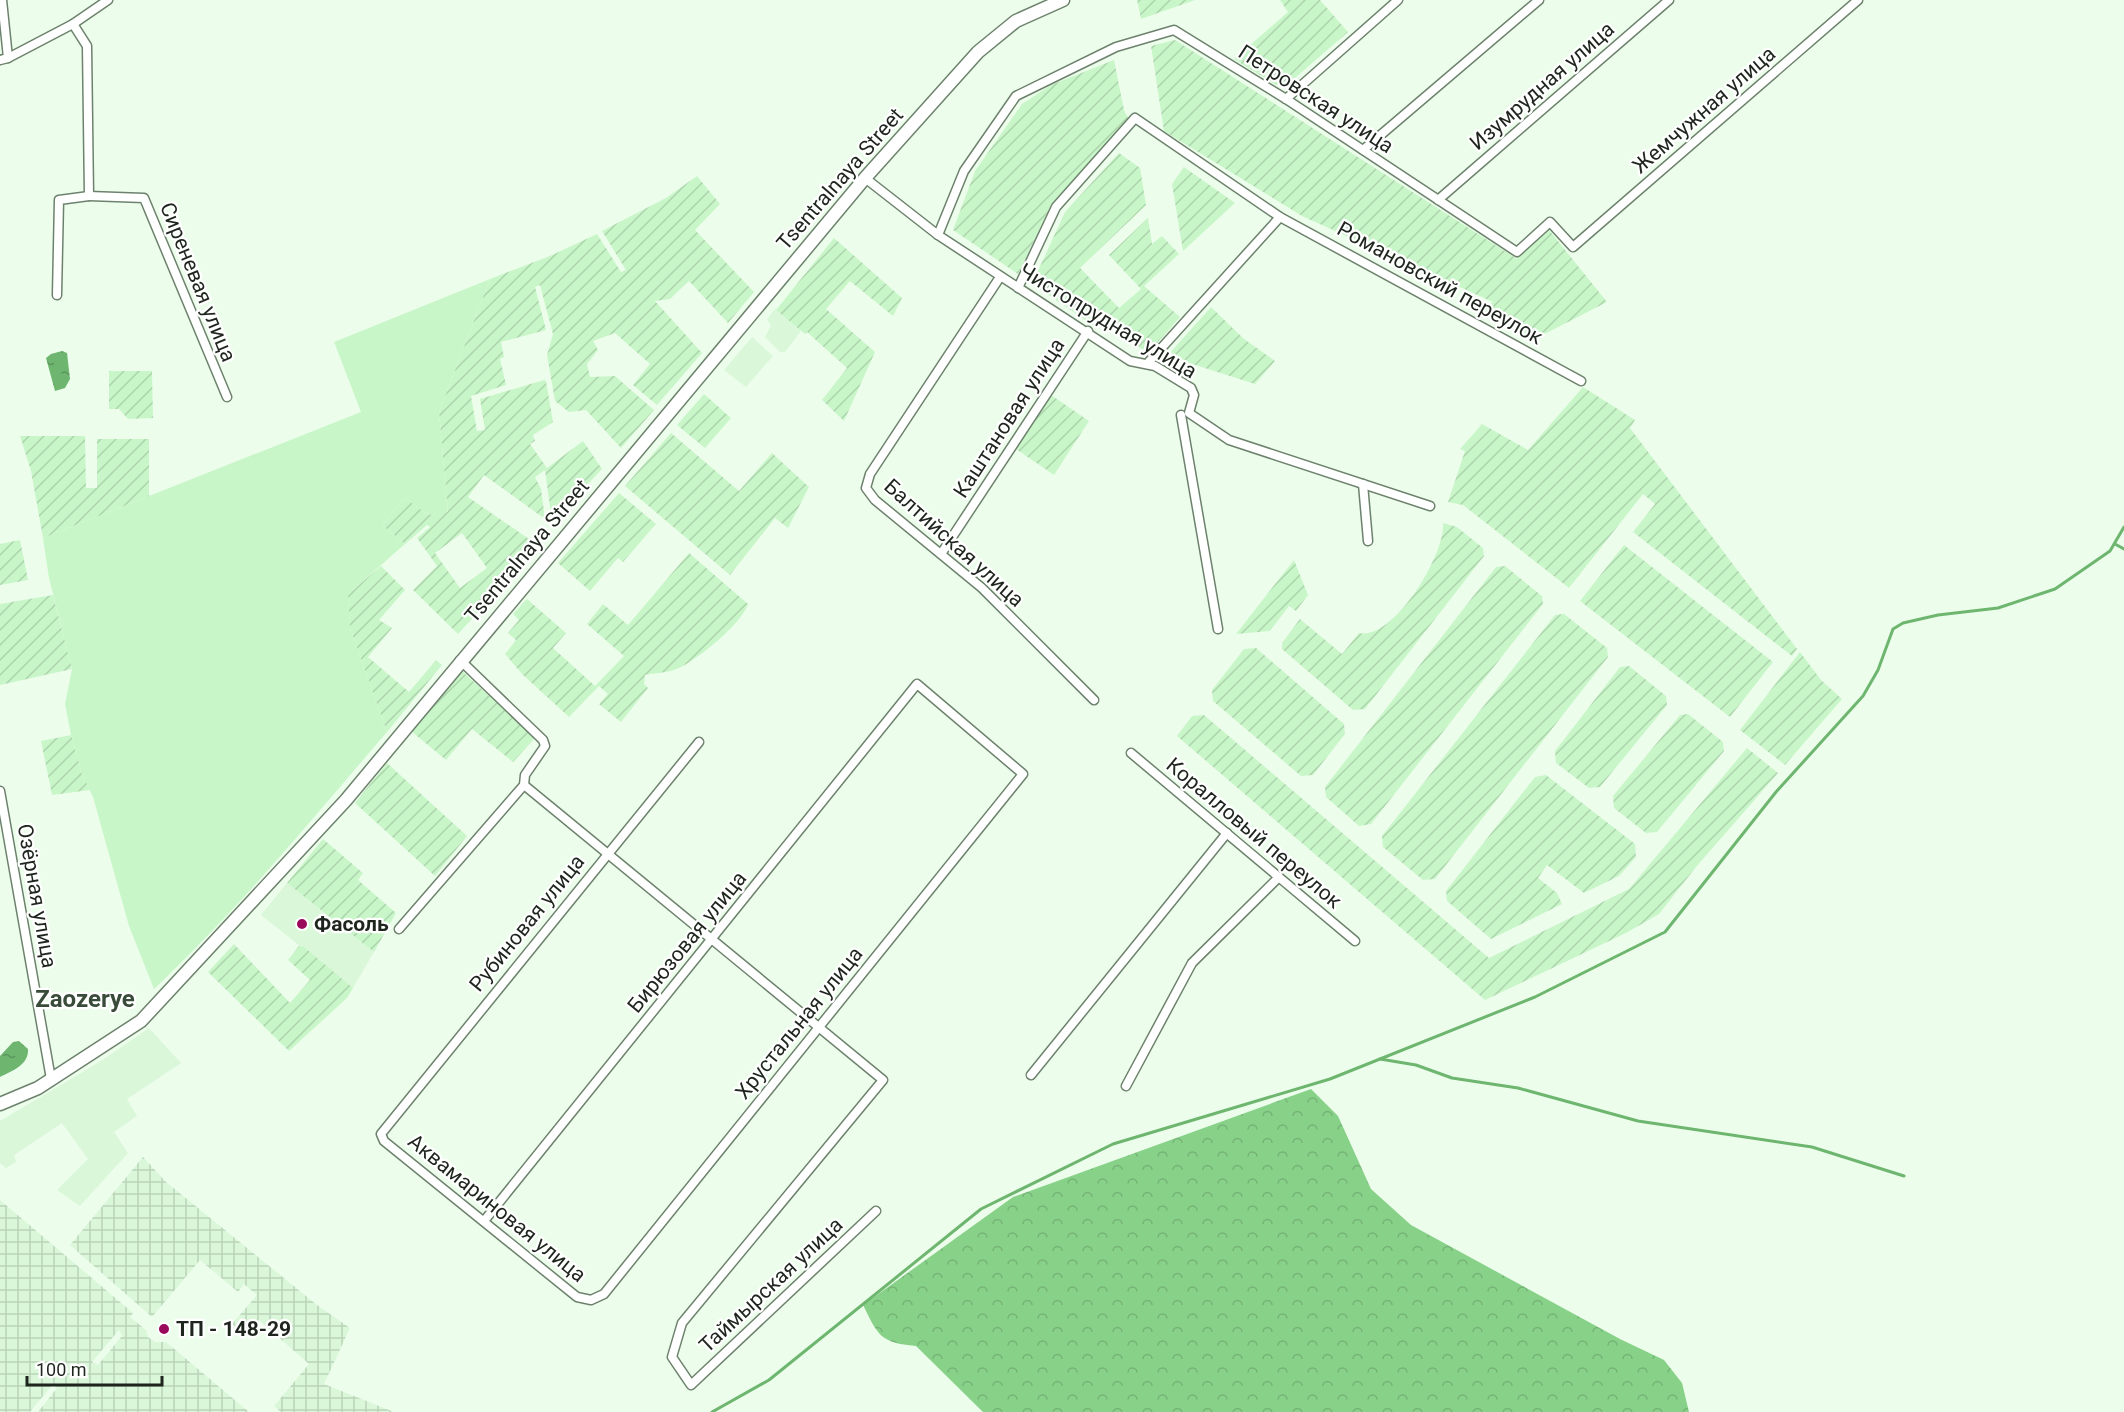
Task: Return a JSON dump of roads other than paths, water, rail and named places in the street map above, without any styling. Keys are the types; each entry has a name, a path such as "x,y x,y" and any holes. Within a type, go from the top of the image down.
{"main road":[{"name":"Tsentralnaya Street","path":"0,1104 51,1079 141,1021 346,800 460,660 866,178 978,52 1016,21 1063,0"}],"street":[{"path":"2,0 4,59 73,24 108,0"},
{"path":"1286,99 1398,0"},
{"path":"1363,150 1539,0"},
{"name":"Изумрудная улица","path":"1438,200 1670,0"},
{"name":"Жемчужная улица","path":"1573,247 1858,0"},
{"path":"57,295 59,200 89,196 87,46 73,24"},
{"name":"Петровская улица","path":"938,235 964,171 1016,96 1116,47 1174,30 1286,99 1517,252 1550,222 1573,247"},
{"path":"1018,288 1056,207 1135,118 1280,217 1147,364"},
{"name":"Чистопрудная улица","path":"866,178 938,235 1000,278 1088,331 1130,361 1147,364 1191,388 1194,395 1189,413 1229,440 1430,506"},
{"name":"Сиреневая улица","path":"89,196 144,198 227,397"},
{"name":"Романовский переулок","path":"1280,217 1581,381"},
{"name":"Балтийская улица","path":"1000,278 870,474 866,488 874,500 982,588 1094,700"},
{"name":"Каштановая улица","path":"941,554 1088,331"},
{"path":"1181,415 1218,629"},
{"path":"1363,484 1368,541"},
{"path":"399,929 524,785 525,775 543,753 545,746 543,740 460,660"},
{"name":"Бирюзовая улица","path":"484,1221 917,684 1023,774"},
{"name":"Рубиновая улица","path":"385,1127 699,742"},
{"name":"Коралловый переулок","path":"1131,753 1355,941"},
{"name":"Хрустальная улица","path":"604,1294 1023,774"},
{"path":"524,785 819,1027"},
{"name":"Озёрная улица","path":"0,791 51,1079"},
{"path":"1032,1075 1227,833"},
{"path":"1126,1086 1192,963 1279,877"},
{"name":"Таймырская улица","path":"819,1027 883,1080 682,1323 672,1357 692,1385 876,1211"},
{"name":"Аквамариновая улица","path":"385,1127 381,1134 384,1141 577,1297 591,1300 604,1294"}],"water":[{"path":"62,351 67,353 70,379 65,388 55,391 46,358"},
{"path":"19,1041 28,1049 26,1059 19,1067 0,1077 0,1056 13,1042"}],"waterway":[{"path":"712,1412 769,1380 981,1209 1113,1144 1330,1079 1535,997 1665,932 1776,792 1863,696 1878,670 1893,629 1903,623 1938,615 1998,608 2055,589 2110,551 2124,527"},
{"path":"2115,544 2124,549"},
{"path":"1380,1059 1416,1065 1452,1078 1518,1088 1638,1121 1812,1147 1904,1176"}],"place":[{"name":"Фасоль","path":"302,924"},
{"name":"ТП - 148-29","path":"164,1329"}],"district":[{"name":"Zaozerye","path":"85,999"}]}
